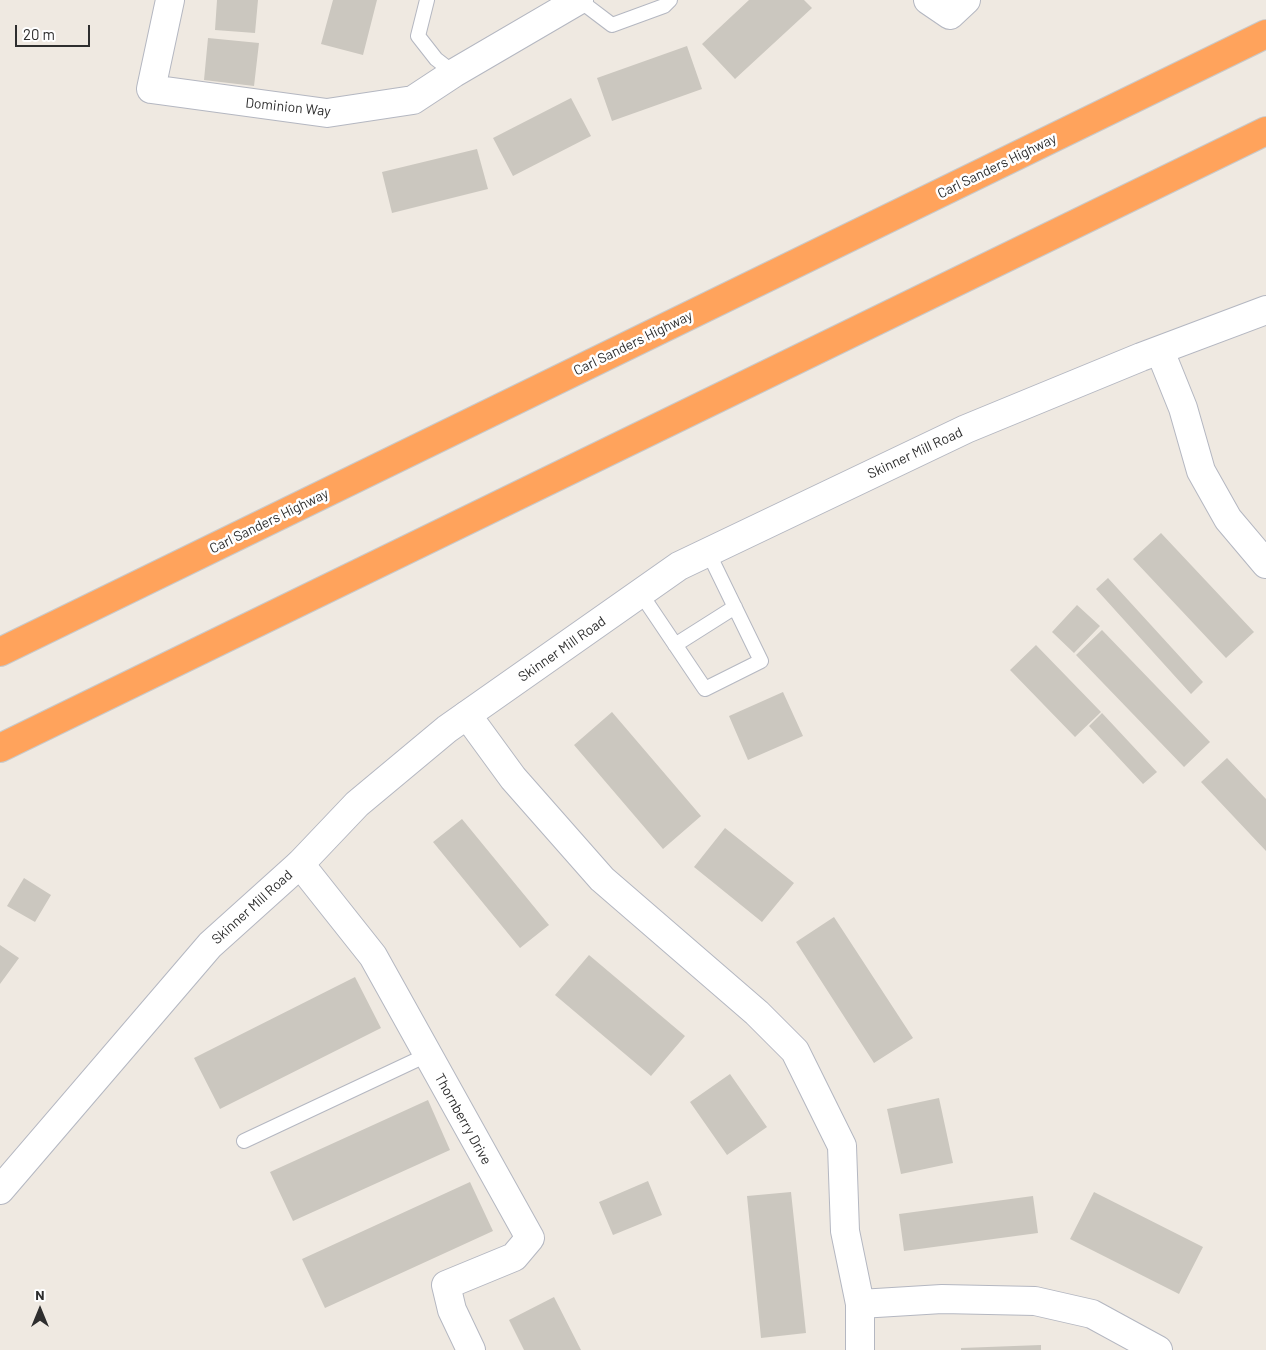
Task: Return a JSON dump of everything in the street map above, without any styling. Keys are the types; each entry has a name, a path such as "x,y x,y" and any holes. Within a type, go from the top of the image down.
{"highway":[{"name":"Carl Sanders Highway","path":"0,652 1266,34"},
{"path":"0,748 1266,131"}],"street":[{"name":"Dominion Way","path":"170,0 151,89 327,113 413,100 454,73 579,0"},
{"name":"Skinner Mill Road","path":"0,1190 210,945 300,864 357,804 467,715 679,566 966,429 1266,310"},
{"path":"1160,351 1183,408 1201,471 1228,519 1266,564"},
{"path":"467,715 513,778 602,879 750,1007 795,1051 842,1146 845,1231 860,1304 860,1350"},
{"name":"Thornberry Drive","path":"300,864 374,956 530,1238 514,1257 446,1285 452,1310 471,1350"},
{"path":"860,1304 942,1299 1035,1302 1092,1314 1158,1350"}],"lane":[{"path":"427,0 418,36 436,59 454,73"},
{"path":"579,0 612,25 664,6 670,0"},
{"path":"640,594 705,689 761,661 708,552"},
{"path":"675,645 735,607"},
{"path":"244,1141 428,1055"}],"building":[{"path":"217,0 258,0 255,33 215,30"},
{"path":"333,0 377,0 363,55 321,44"},
{"path":"749,0 804,0 812,8 735,79 702,44"},
{"path":"208,38 259,43 254,86 204,80"},
{"path":"687,46 702,89 612,121 597,78"},
{"path":"571,98 591,136 513,176 493,138"},
{"path":"477,149 488,189 392,213 382,172"},
{"path":"1161,533 1254,632 1226,658 1133,559"},
{"path":"1108,578 1203,682 1191,694 1096,589"},
{"path":"1077,605 1100,626 1074,653 1052,632"},
{"path":"1102,630 1210,742 1184,767 1076,655"},
{"path":"1036,645 1101,712 1075,737 1010,670"},
{"path":"783,692 803,736 748,760 729,716"},
{"path":"612,712 701,816 663,849 574,745"},
{"path":"1102,713 1157,772 1143,784 1089,726"},
{"path":"1227,758 1266,799 1266,851 1201,782"},
{"path":"462,819 549,925 520,948 433,842"},
{"path":"725,828 794,883 762,922 694,867"},
{"path":"24,878 51,895 35,922 7,906"},
{"path":"834,917 913,1038 874,1063 796,942"},
{"path":"0,945 19,958 0,984"},
{"path":"589,955 685,1036 651,1076 555,995"},
{"path":"355,977 381,1028 220,1109 194,1058"},
{"path":"730,1074 767,1127 727,1155 690,1102"},
{"path":"939,1098 953,1163 901,1174 887,1109"},
{"path":"428,1100 450,1150 293,1221 270,1172"},
{"path":"648,1181 662,1215 613,1235 599,1202"},
{"path":"470,1182 493,1231 325,1308 302,1259"},
{"path":"791,1192 806,1333 761,1338 747,1196"},
{"path":"1094,1192 1203,1247 1179,1294 1070,1239"},
{"path":"1033,1196 1038,1233 904,1251 899,1214"},
{"path":"554,1297 581,1350 524,1350 509,1320"},
{"path":"1041,1345 1041,1350 961,1350 961,1348"}]}
